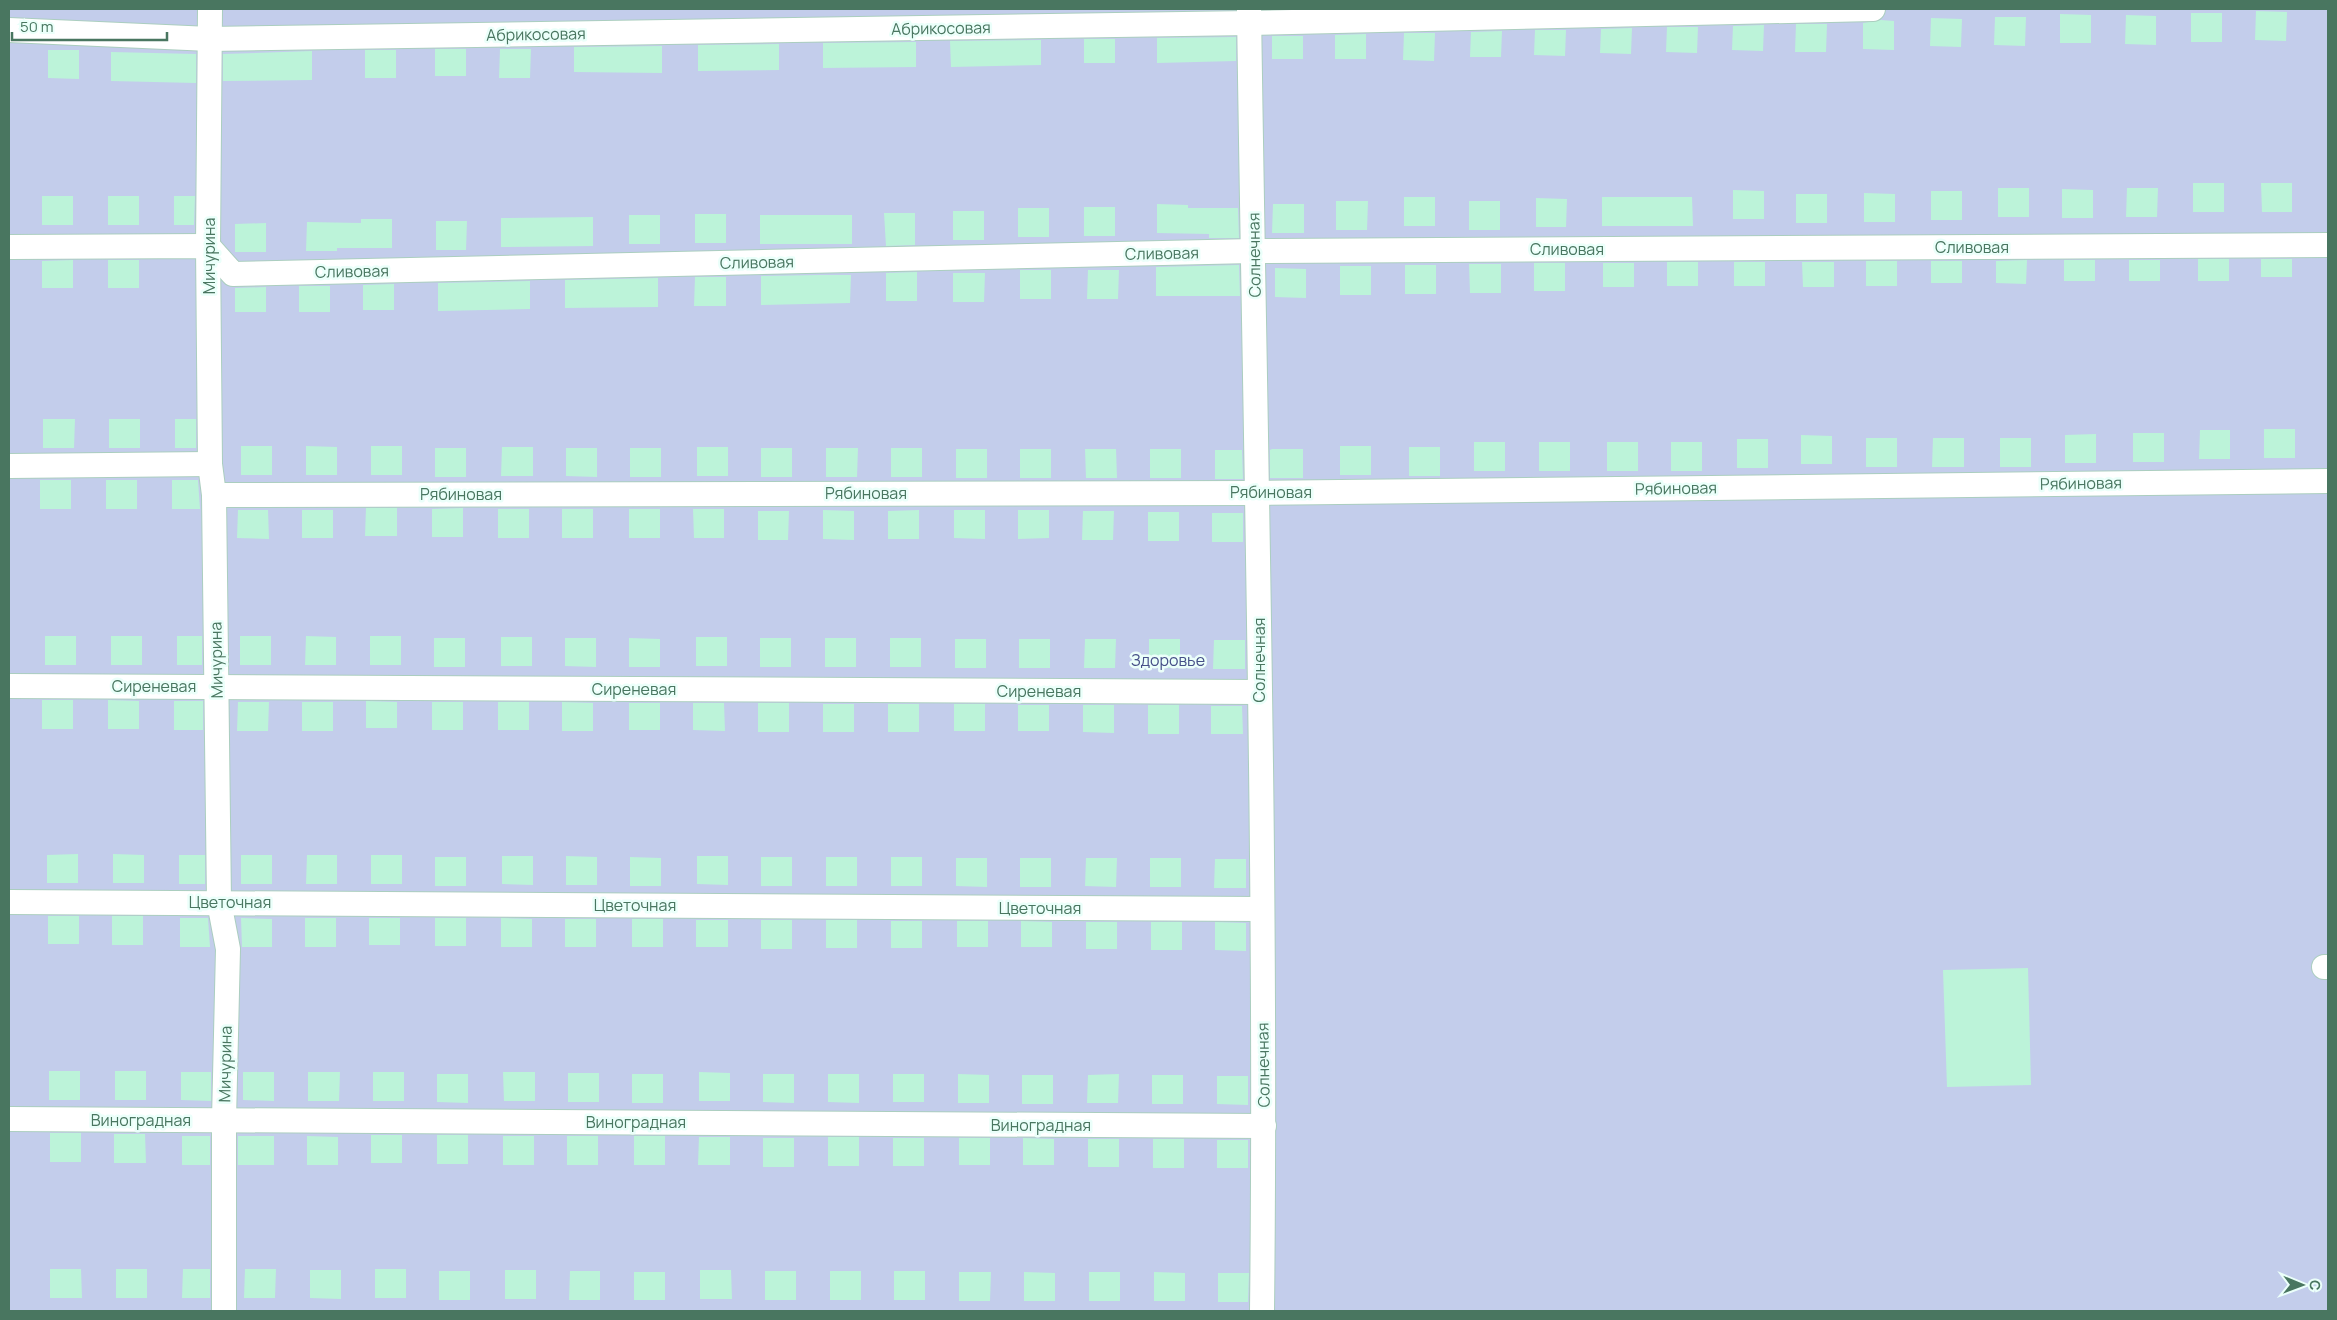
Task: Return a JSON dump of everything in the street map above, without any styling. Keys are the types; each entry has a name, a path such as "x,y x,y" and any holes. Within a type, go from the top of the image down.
{"street":[{"name":"Мичурина","path":"210,9 208,246 210,464 214,495 219,902 228,949 224,1120 224,1311"},
{"name":"Абрикосовая","path":"9,30 210,39 1249,16 1873,9"},
{"name":"Солнечная","path":"1249,16 1258,493 1258,692 1264,1126 1262,1311"},
{"name":"Сливовая","path":"208,246 233,274 1254,251 2328,245"},
{"path":"9,247 208,246"},
{"path":"9,466 210,464"},
{"name":"Рябиновая","path":"214,495 1258,493 2328,481"},
{"name":"Сиреневая","path":"9,686 1258,692"},
{"name":"Цветочная","path":"9,902 1261,909"},
{"name":"Виноградная","path":"9,1119 1264,1126"}],"green space":[{"name":"Здоровье","path":"9,9 2328,9 2328,1311 9,1311"}],"building":[{"path":"2256,11 2287,12 2286,41 2255,40"},
{"path":"2191,13 2222,13 2222,42 2191,42"},
{"path":"2060,14 2091,15 2091,43 2060,43"},
{"path":"2126,15 2156,16 2156,45 2125,44"},
{"path":"1995,17 2026,17 2025,46 1994,45"},
{"path":"1931,18 1962,19 1961,47 1930,46"},
{"path":"1881,20 1894,21 1894,50 1863,49 1863,23"},
{"path":"1796,24 1827,24 1826,52 1795,52"},
{"path":"1764,25 1763,51 1732,50 1733,26"},
{"path":"1667,27 1698,27 1697,53 1666,52"},
{"path":"1632,28 1631,54 1600,53 1601,29"},
{"path":"1535,30 1566,30 1565,56 1534,55"},
{"path":"1502,31 1501,57 1470,57 1471,32"},
{"path":"1404,33 1435,33 1434,61 1403,60"},
{"path":"1366,34 1366,59 1335,59 1335,35"},
{"path":"1272,36 1303,36 1303,59 1272,59"},
{"path":"1236,37 1236,61 1157,63 1157,38"},
{"path":"1084,39 1115,39 1115,63 1084,63"},
{"path":"1041,40 1041,65 951,67 950,41"},
{"path":"916,42 916,67 823,68 823,43"},
{"path":"779,44 779,70 698,71 698,45"},
{"path":"662,46 662,73 574,72 574,47"},
{"path":"435,49 466,49 466,76 435,76"},
{"path":"500,49 531,49 530,78 499,78"},
{"path":"48,50 79,50 79,79 48,78"},
{"path":"365,50 396,50 396,78 365,78"},
{"path":"312,51 312,80 223,81 223,54"},
{"path":"111,52 196,54 196,83 111,81"},
{"path":"2193,183 2224,183 2224,212 2193,212"},
{"path":"2261,183 2292,183 2292,212 2262,212"},
{"path":"1998,188 2029,188 2029,217 1998,217"},
{"path":"2127,188 2158,188 2157,217 2126,217"},
{"path":"2062,189 2093,190 2093,218 2062,218"},
{"path":"1733,190 1764,191 1764,219 1733,219"},
{"path":"1931,191 1962,191 1962,220 1931,220"},
{"path":"1864,193 1895,194 1895,222 1864,222"},
{"path":"1796,194 1827,194 1827,223 1796,223"},
{"path":"42,196 73,196 73,225 42,225"},
{"path":"108,196 139,196 139,225 108,225"},
{"path":"174,196 195,196 194,225 174,225"},
{"path":"1404,197 1435,197 1435,226 1404,226"},
{"path":"1602,197 1692,197 1693,226 1602,226"},
{"path":"1536,198 1567,199 1566,227 1536,227"},
{"path":"1336,201 1368,201 1367,230 1336,230"},
{"path":"1469,201 1500,201 1500,230 1469,230"},
{"path":"1157,204 1188,205 1188,208 1238,208 1239,238 1209,238 1209,234 1157,233"},
{"path":"1273,204 1304,204 1304,233 1272,233"},
{"path":"1084,207 1115,207 1115,236 1084,236"},
{"path":"1018,208 1049,208 1049,237 1018,237"},
{"path":"953,211 984,211 984,240 953,240"},
{"path":"884,213 915,213 915,245 886,246"},
{"path":"695,214 726,214 726,243 695,243"},
{"path":"629,215 660,215 660,244 629,244"},
{"path":"760,215 852,215 852,244 760,244"},
{"path":"593,217 593,246 501,247 501,218"},
{"path":"361,219 392,219 392,248 337,248 337,251 306,251 307,222 361,223"},
{"path":"436,221 467,221 466,250 436,250"},
{"path":"266,223 266,252 235,252 235,224"},
{"path":"2198,259 2229,259 2229,281 2198,281"},
{"path":"2261,259 2292,259 2292,277 2261,277"},
{"path":"73,260 73,288 42,288 42,261"},
{"path":"108,260 139,260 139,288 108,288"},
{"path":"2027,260 2026,284 1996,283 1996,261"},
{"path":"2064,260 2095,260 2095,281 2064,281"},
{"path":"2129,260 2160,260 2160,281 2129,281"},
{"path":"1866,261 1897,261 1897,286 1866,286"},
{"path":"1931,261 1962,261 1962,283 1931,283"},
{"path":"1667,262 1698,262 1698,286 1667,286"},
{"path":"1734,262 1765,262 1765,286 1734,286"},
{"path":"1802,262 1834,262 1834,287 1803,287"},
{"path":"1534,263 1565,263 1565,291 1534,291"},
{"path":"1603,263 1634,263 1634,287 1603,287"},
{"path":"1469,264 1501,264 1501,293 1470,293"},
{"path":"1239,265 1240,296 1156,296 1156,267"},
{"path":"1405,265 1436,265 1436,294 1405,294"},
{"path":"1340,266 1371,266 1371,295 1340,295"},
{"path":"1275,268 1306,269 1306,298 1275,297"},
{"path":"1020,270 1051,270 1051,299 1020,299"},
{"path":"1088,270 1119,270 1118,299 1087,299"},
{"path":"917,272 917,301 886,301 886,273"},
{"path":"953,273 985,273 984,302 953,302"},
{"path":"851,275 850,303 761,305 761,276"},
{"path":"695,277 726,277 726,306 694,306"},
{"path":"658,278 658,307 565,308 565,280"},
{"path":"530,281 530,309 438,311 438,283"},
{"path":"394,284 394,310 363,310 363,285"},
{"path":"299,286 330,286 330,312 299,312"},
{"path":"266,287 266,312 235,312 235,288"},
{"path":"43,419 75,419 74,448 43,448"},
{"path":"109,419 140,419 140,448 109,448"},
{"path":"175,419 196,419 196,448 175,448"},
{"path":"2264,429 2295,429 2295,458 2264,458"},
{"path":"2200,430 2230,430 2230,459 2199,459"},
{"path":"2133,433 2164,433 2164,462 2133,462"},
{"path":"2096,434 2096,463 2065,463 2065,435"},
{"path":"1801,435 1832,436 1832,464 1801,464"},
{"path":"1866,438 1897,438 1897,467 1866,467"},
{"path":"1933,438 1964,438 1964,467 1932,467"},
{"path":"2000,438 2031,438 2031,467 2000,467"},
{"path":"1737,439 1768,439 1768,468 1737,468"},
{"path":"1474,442 1505,442 1505,471 1474,471"},
{"path":"1539,442 1570,442 1570,471 1539,471"},
{"path":"1607,442 1638,442 1638,471 1607,471"},
{"path":"1671,442 1702,442 1702,471 1671,471"},
{"path":"241,446 272,446 272,475 241,475"},
{"path":"306,446 337,447 337,475 306,475"},
{"path":"371,446 402,446 402,475 371,475"},
{"path":"1340,446 1371,446 1371,475 1340,475"},
{"path":"502,447 533,447 533,476 501,476"},
{"path":"697,447 728,447 728,476 697,476"},
{"path":"1409,447 1440,447 1440,476 1409,476"},
{"path":"435,448 466,448 466,477 435,477"},
{"path":"566,448 597,448 597,477 566,476"},
{"path":"630,448 661,448 661,477 630,477"},
{"path":"761,448 792,448 792,477 761,477"},
{"path":"826,448 858,448 857,477 826,477"},
{"path":"891,448 922,448 922,477 891,477"},
{"path":"956,449 987,449 987,478 956,478"},
{"path":"1020,449 1051,449 1051,478 1020,478"},
{"path":"1085,449 1116,449 1117,478 1086,478"},
{"path":"1150,449 1181,449 1181,478 1150,478"},
{"path":"1303,449 1303,478 1270,478 1270,450"},
{"path":"1215,450 1242,450 1243,479 1215,479"},
{"path":"40,480 71,480 71,509 40,509"},
{"path":"106,480 137,480 137,509 106,509"},
{"path":"172,480 198,480 200,509 172,509"},
{"path":"366,508 397,508 397,536 365,536"},
{"path":"463,508 463,537 432,537 432,509"},
{"path":"498,509 529,509 529,538 498,538"},
{"path":"562,509 593,509 593,538 562,538"},
{"path":"629,509 660,509 660,538 629,538"},
{"path":"693,509 724,509 724,538 694,538"},
{"path":"238,510 268,510 269,539 237,538"},
{"path":"302,510 333,510 333,538 302,538"},
{"path":"823,510 854,511 854,540 823,539"},
{"path":"919,510 919,539 888,539 888,511"},
{"path":"954,510 985,510 985,539 954,538"},
{"path":"1018,510 1049,510 1049,538 1018,539"},
{"path":"758,511 789,511 788,540 758,540"},
{"path":"1083,511 1114,511 1113,540 1082,540"},
{"path":"1148,512 1179,512 1179,541 1148,541"},
{"path":"1212,513 1243,513 1243,542 1212,542"},
{"path":"45,636 76,636 76,665 45,665"},
{"path":"111,636 142,636 142,665 111,665"},
{"path":"177,636 202,636 202,665 177,665"},
{"path":"240,636 271,636 271,665 240,665"},
{"path":"306,636 336,637 336,665 305,665"},
{"path":"370,636 401,636 401,665 370,665"},
{"path":"501,637 532,637 532,666 501,666"},
{"path":"696,637 727,637 727,666 696,666"},
{"path":"434,638 465,638 465,667 434,667"},
{"path":"565,638 596,638 596,667 565,666"},
{"path":"629,638 660,639 660,667 629,667"},
{"path":"760,638 791,638 791,667 760,667"},
{"path":"825,638 856,638 856,667 825,667"},
{"path":"890,638 921,638 921,667 890,667"},
{"path":"955,639 986,639 986,668 955,668"},
{"path":"1019,639 1050,639 1050,668 1019,668"},
{"path":"1085,639 1116,639 1115,668 1084,668"},
{"path":"1149,639 1180,639 1180,668 1149,668"},
{"path":"1214,640 1245,640 1245,669 1213,669"},
{"path":"42,700 73,700 73,729 42,729"},
{"path":"108,700 139,701 139,729 108,729"},
{"path":"174,701 203,701 203,730 174,730"},
{"path":"366,701 397,702 397,728 366,728"},
{"path":"238,702 269,702 268,731 237,731"},
{"path":"302,702 333,702 333,731 302,731"},
{"path":"432,702 463,702 463,730 432,730"},
{"path":"498,702 529,702 529,730 498,730"},
{"path":"562,702 593,703 593,731 562,731"},
{"path":"629,703 660,703 660,730 629,730"},
{"path":"693,703 724,703 725,731 693,730"},
{"path":"758,703 789,703 789,732 758,732"},
{"path":"823,704 854,704 854,732 823,732"},
{"path":"888,704 919,704 919,732 888,732"},
{"path":"954,704 985,704 985,731 954,731"},
{"path":"1018,705 1049,705 1049,731 1018,731"},
{"path":"1083,705 1114,705 1114,733 1083,732"},
{"path":"1148,705 1179,705 1179,734 1148,734"},
{"path":"1211,706 1242,706 1243,734 1211,734"},
{"path":"78,854 78,883 47,883 47,855"},
{"path":"113,854 144,855 144,883 113,883"},
{"path":"179,855 205,855 205,884 179,884"},
{"path":"241,855 272,855 272,884 241,884"},
{"path":"307,855 337,855 337,884 306,884"},
{"path":"371,855 402,855 402,884 371,884"},
{"path":"502,856 533,856 533,885 502,884"},
{"path":"566,856 597,857 597,885 566,885"},
{"path":"697,856 728,856 728,885 697,884"},
{"path":"435,857 466,857 466,886 435,886"},
{"path":"630,857 661,858 661,886 630,886"},
{"path":"761,857 792,857 792,886 761,886"},
{"path":"826,857 857,857 857,886 826,886"},
{"path":"891,857 922,857 922,886 891,886"},
{"path":"956,858 987,858 987,887 956,886"},
{"path":"1020,858 1051,858 1051,887 1020,887"},
{"path":"1086,858 1117,858 1116,887 1085,886"},
{"path":"1150,858 1181,858 1181,887 1150,887"},
{"path":"1215,859 1246,859 1246,888 1214,888"},
{"path":"48,916 79,916 79,944 48,944"},
{"path":"112,916 143,916 143,945 112,945"},
{"path":"180,918 208,918 210,947 180,947"},
{"path":"241,918 272,919 272,947 242,947"},
{"path":"305,918 336,918 336,947 305,947"},
{"path":"369,918 400,918 400,945 369,945"},
{"path":"435,918 466,918 466,946 435,946"},
{"path":"501,918 532,919 532,947 501,947"},
{"path":"565,919 596,919 596,947 565,947"},
{"path":"632,919 663,919 663,947 632,947"},
{"path":"696,920 728,920 728,947 696,947"},
{"path":"761,920 792,920 792,949 761,949"},
{"path":"826,920 857,920 857,948 826,948"},
{"path":"891,921 922,921 922,948 891,948"},
{"path":"957,921 988,921 988,947 957,947"},
{"path":"1021,921 1052,922 1052,947 1021,947"},
{"path":"1086,922 1117,922 1117,949 1086,949"},
{"path":"1151,922 1182,922 1182,950 1151,950"},
{"path":"1215,922 1246,923 1246,951 1215,950"},
{"path":"2028,968 2031,1085 1947,1087 1943,970"},
{"path":"49,1071 80,1071 80,1100 49,1100"},
{"path":"115,1071 146,1071 146,1100 115,1100"},
{"path":"181,1072 211,1072 211,1101 181,1100"},
{"path":"243,1072 274,1072 274,1101 243,1100"},
{"path":"308,1072 340,1072 339,1101 308,1101"},
{"path":"373,1072 404,1072 404,1101 373,1101"},
{"path":"503,1072 535,1072 535,1101 504,1101"},
{"path":"699,1072 730,1073 730,1101 699,1101"},
{"path":"568,1073 599,1073 599,1102 568,1102"},
{"path":"437,1074 468,1074 468,1103 437,1102"},
{"path":"632,1074 663,1074 663,1103 632,1103"},
{"path":"763,1074 794,1074 794,1103 763,1102"},
{"path":"828,1074 859,1074 859,1103 828,1102"},
{"path":"893,1074 924,1074 924,1102 893,1102"},
{"path":"958,1074 989,1075 989,1103 958,1103"},
{"path":"1119,1074 1118,1103 1087,1103 1088,1075"},
{"path":"1022,1075 1053,1075 1053,1104 1022,1104"},
{"path":"1152,1075 1183,1075 1183,1104 1152,1104"},
{"path":"1217,1076 1248,1076 1248,1105 1217,1104"},
{"path":"50,1133 81,1133 81,1162 50,1162"},
{"path":"114,1134 145,1134 146,1163 114,1163"},
{"path":"371,1135 402,1135 402,1163 371,1163"},
{"path":"437,1135 468,1135 468,1164 437,1164"},
{"path":"182,1136 210,1136 210,1165 182,1165"},
{"path":"238,1136 274,1136 274,1165 238,1165"},
{"path":"307,1136 338,1137 338,1165 307,1165"},
{"path":"503,1136 534,1136 534,1165 503,1165"},
{"path":"567,1136 598,1136 598,1165 567,1165"},
{"path":"634,1136 665,1136 665,1165 634,1165"},
{"path":"699,1137 730,1137 730,1165 698,1165"},
{"path":"828,1137 859,1137 859,1166 828,1166"},
{"path":"763,1138 794,1138 794,1167 763,1167"},
{"path":"893,1138 924,1138 924,1166 893,1166"},
{"path":"959,1138 990,1138 990,1165 959,1165"},
{"path":"1023,1138 1054,1139 1054,1165 1023,1165"},
{"path":"1088,1139 1119,1139 1119,1167 1088,1167"},
{"path":"1153,1139 1184,1139 1184,1168 1153,1168"},
{"path":"1217,1140 1248,1140 1248,1168 1217,1168"},
{"path":"50,1269 81,1269 82,1298 50,1298"},
{"path":"116,1269 147,1269 147,1298 116,1298"},
{"path":"183,1269 210,1269 210,1298 182,1298"},
{"path":"245,1269 276,1269 275,1298 244,1298"},
{"path":"375,1269 406,1269 406,1298 375,1298"},
{"path":"310,1270 341,1270 341,1299 310,1298"},
{"path":"505,1270 536,1270 536,1299 505,1299"},
{"path":"700,1270 731,1270 732,1299 700,1299"},
{"path":"439,1271 470,1271 470,1300 439,1300"},
{"path":"570,1271 600,1271 600,1300 569,1300"},
{"path":"765,1271 796,1271 796,1300 765,1300"},
{"path":"830,1271 861,1271 861,1300 830,1300"},
{"path":"894,1271 925,1271 925,1300 894,1300"},
{"path":"634,1272 665,1272 665,1300 634,1300"},
{"path":"959,1272 991,1272 990,1301 959,1301"},
{"path":"1024,1272 1055,1273 1055,1301 1024,1301"},
{"path":"1089,1272 1120,1272 1120,1301 1089,1301"},
{"path":"1154,1272 1185,1273 1185,1301 1154,1301"},
{"path":"1218,1273 1249,1273 1248,1302 1218,1302"}]}
